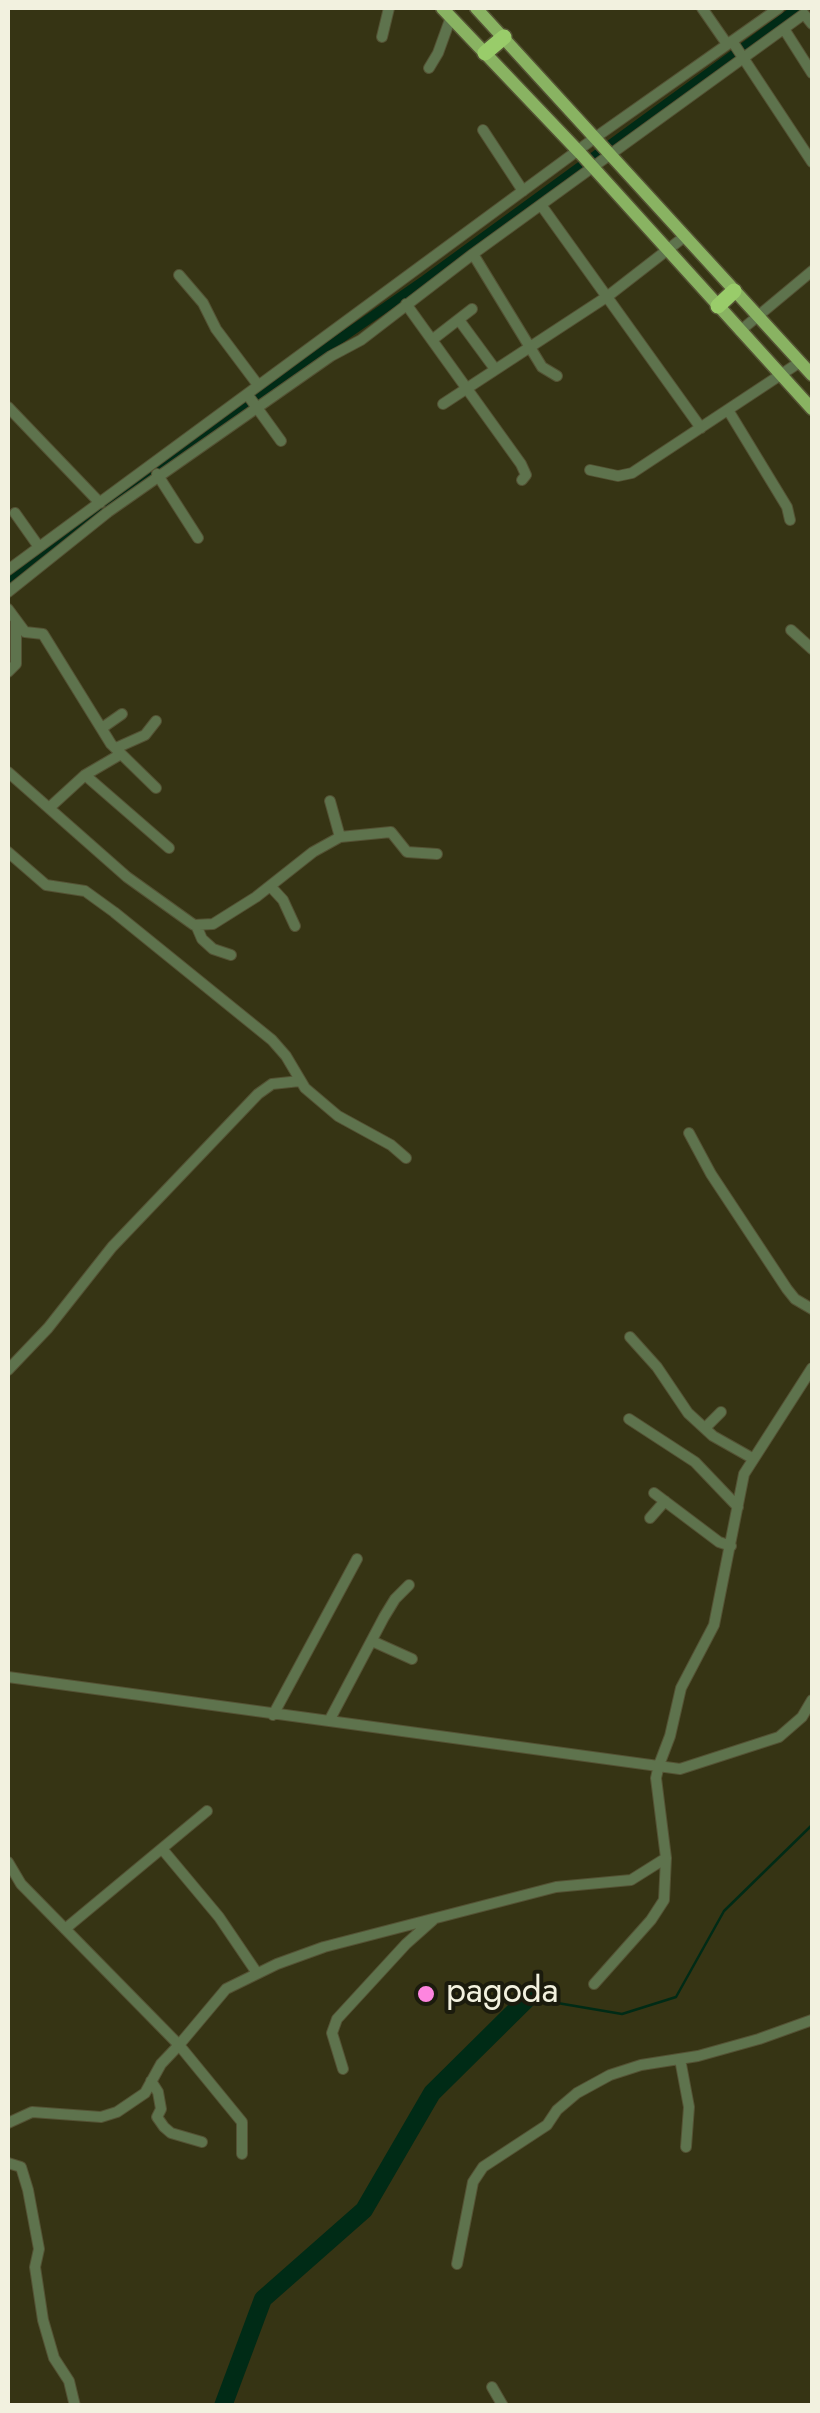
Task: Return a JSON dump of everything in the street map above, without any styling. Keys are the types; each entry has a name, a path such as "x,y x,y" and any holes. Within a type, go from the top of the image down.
{"highway":[{"path":"486,53 504,37"},
{"path":"718,306 734,291"}],"main road":[{"path":"476,8 812,375"},
{"path":"447,12 812,409"}],"street":[{"path":"382,36 390,8"},
{"path":"702,8 743,58 812,162"},
{"path":"429,68 438,52 447,12"},
{"path":"8,570 100,502 156,471 252,400 258,386 523,191 585,159 731,43 783,17 804,14 812,24"},
{"path":"8,592 156,471 252,400 361,340 541,205 585,159 743,58 783,17"},
{"path":"783,17 812,73"},
{"path":"483,130 523,191"},
{"path":"541,205 701,428"},
{"path":"443,404 608,296 684,237"},
{"path":"473,254 542,367 557,376"},
{"path":"740,331 812,271"},
{"path":"179,275 203,303 216,329 258,386"},
{"path":"406,304 524,470 522,480"},
{"path":"432,340 472,309"},
{"path":"459,320 494,369"},
{"path":"590,470 604,475 626,475 800,362"},
{"path":"252,400 281,441"},
{"path":"8,408 100,502"},
{"path":"728,410 787,507 790,520"},
{"path":"156,471 198,538"},
{"path":"14,513 39,548"},
{"path":"8,609 26,632 43,634 118,751 156,788"},
{"path":"8,672 16,664 16,620"},
{"path":"791,630 812,649"},
{"path":"100,725 119,713"},
{"path":"48,808 85,774 145,736 156,721"},
{"path":"8,772 127,877 196,926 212,924 340,837 390,832 407,852 438,854"},
{"path":"85,774 170,848"},
{"path":"330,801 340,837"},
{"path":"8,852 46,884 85,891 114,912 272,1040 300,1081 338,1116 406,1158"},
{"path":"271,887 283,900 295,926"},
{"path":"196,926 212,949 231,954"},
{"path":"8,1370 48,1328 120,1239 258,1094 272,1084 300,1081"},
{"path":"689,1132 711,1174 787,1290 812,1309"},
{"path":"630,1337 682,1406 730,1448 752,1458"},
{"path":"594,1984 659,1908 666,1885 666,1858 656,1778 658,1764 670,1736 681,1688 714,1625 744,1474 812,1368"},
{"path":"802,1383 812,1392"},
{"path":"705,1428 722,1412"},
{"path":"628,1420 695,1462 738,1506"},
{"path":"654,1493 719,1542 731,1546"},
{"path":"650,1518 665,1502"},
{"path":"273,1715 357,1559"},
{"path":"329,1721 395,1598 409,1586"},
{"path":"372,1640 412,1658"},
{"path":"8,1677 680,1770 780,1736 802,1717 812,1700"},
{"path":"65,1929 206,1812"},
{"path":"162,1850 219,1917 256,1973"},
{"path":"8,2123 32,2112 101,2116 130,2105 226,1989 256,1973 324,1947 556,1887 631,1880 666,1858"},
{"path":"8,1862 22,1884 179,2045 242,2122 242,2154"},
{"path":"343,2070 332,2033 337,2019 406,1944 434,1920"},
{"path":"457,2264 473,2182 484,2168 532,2138 578,2093 610,2075 760,2040 812,2020"},
{"path":"680,2059 689,2106 686,2146"},
{"path":"151,2081 158,2092 161,2109 157,2117 164,2128 202,2142"},
{"path":"8,2163 21,2167 28,2190 38,2248 35,2267 43,2320 75,2406"},
{"path":"492,2386 503,2406"}],"waterway":[{"path":"8,581 263,392 425,280 798,8"},
{"path":"528,1998 622,2014 676,1997 724,1911 812,1825"},
{"path":"223,2406 263,2299 364,2210 432,2093 528,1998"}],"place":[{"name":"pagoda","path":"426,1994"}]}
